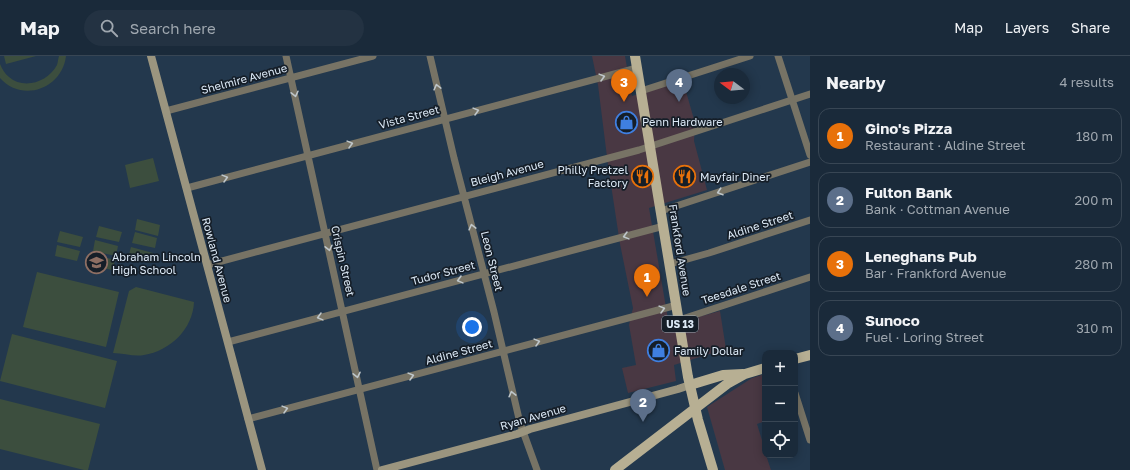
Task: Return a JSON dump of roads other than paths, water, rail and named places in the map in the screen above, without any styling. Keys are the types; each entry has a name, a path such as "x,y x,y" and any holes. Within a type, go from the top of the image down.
{"main road":[{"name":"Frankford Avenue","path":"635,56 690,385 713,470"},
{"path":"798,358 810,355"},
{"path":"615,470 727,384 745,374 762,369"},
{"path":"690,385 723,375 745,374"}],"street":[{"name":"Rowland Avenue","path":"152,56 262,470"},
{"name":"Crispin Street","path":"286,56 377,470"},
{"name":"Shelmire Avenue","path":"166,111 373,56"},
{"name":"Leon Street","path":"430,56 522,431 537,470"},
{"path":"641,91 750,56"},
{"path":"778,56 810,155"},
{"name":"Vista Street","path":"187,188 637,68"},
{"name":"Bleigh Avenue","path":"207,265 650,146 810,94"},
{"path":"661,211 810,162"},
{"name":"Aldine Street","path":"670,264 710,253 810,220"},
{"name":"Tudor Street","path":"228,342 664,226"},
{"name":"Teesdale Street","path":"679,320 810,277"},
{"name":"Aldine Street","path":"248,419 677,305"},
{"name":"Ryan Avenue","path":"382,470 517,434 522,431 690,385"},
{"path":"798,402 810,440"}],"place":[{"name":"Leneghans Pub","path":"624,102"},
{"name":"Sunoco","path":"679,102"},
{"name":"Penn Hardware","path":"627,122"},
{"name":"Philly Pretzel Factory","path":"643,176"},
{"name":"Mayfair Diner","path":"685,177"},
{"name":"Abraham Lincoln High School","path":"96,263"},
{"name":"Gino's Pizza","path":"647,297"},
{"name":"Family Dollar","path":"658,351"},
{"name":"Fulton Bank","path":"643,422"}]}
